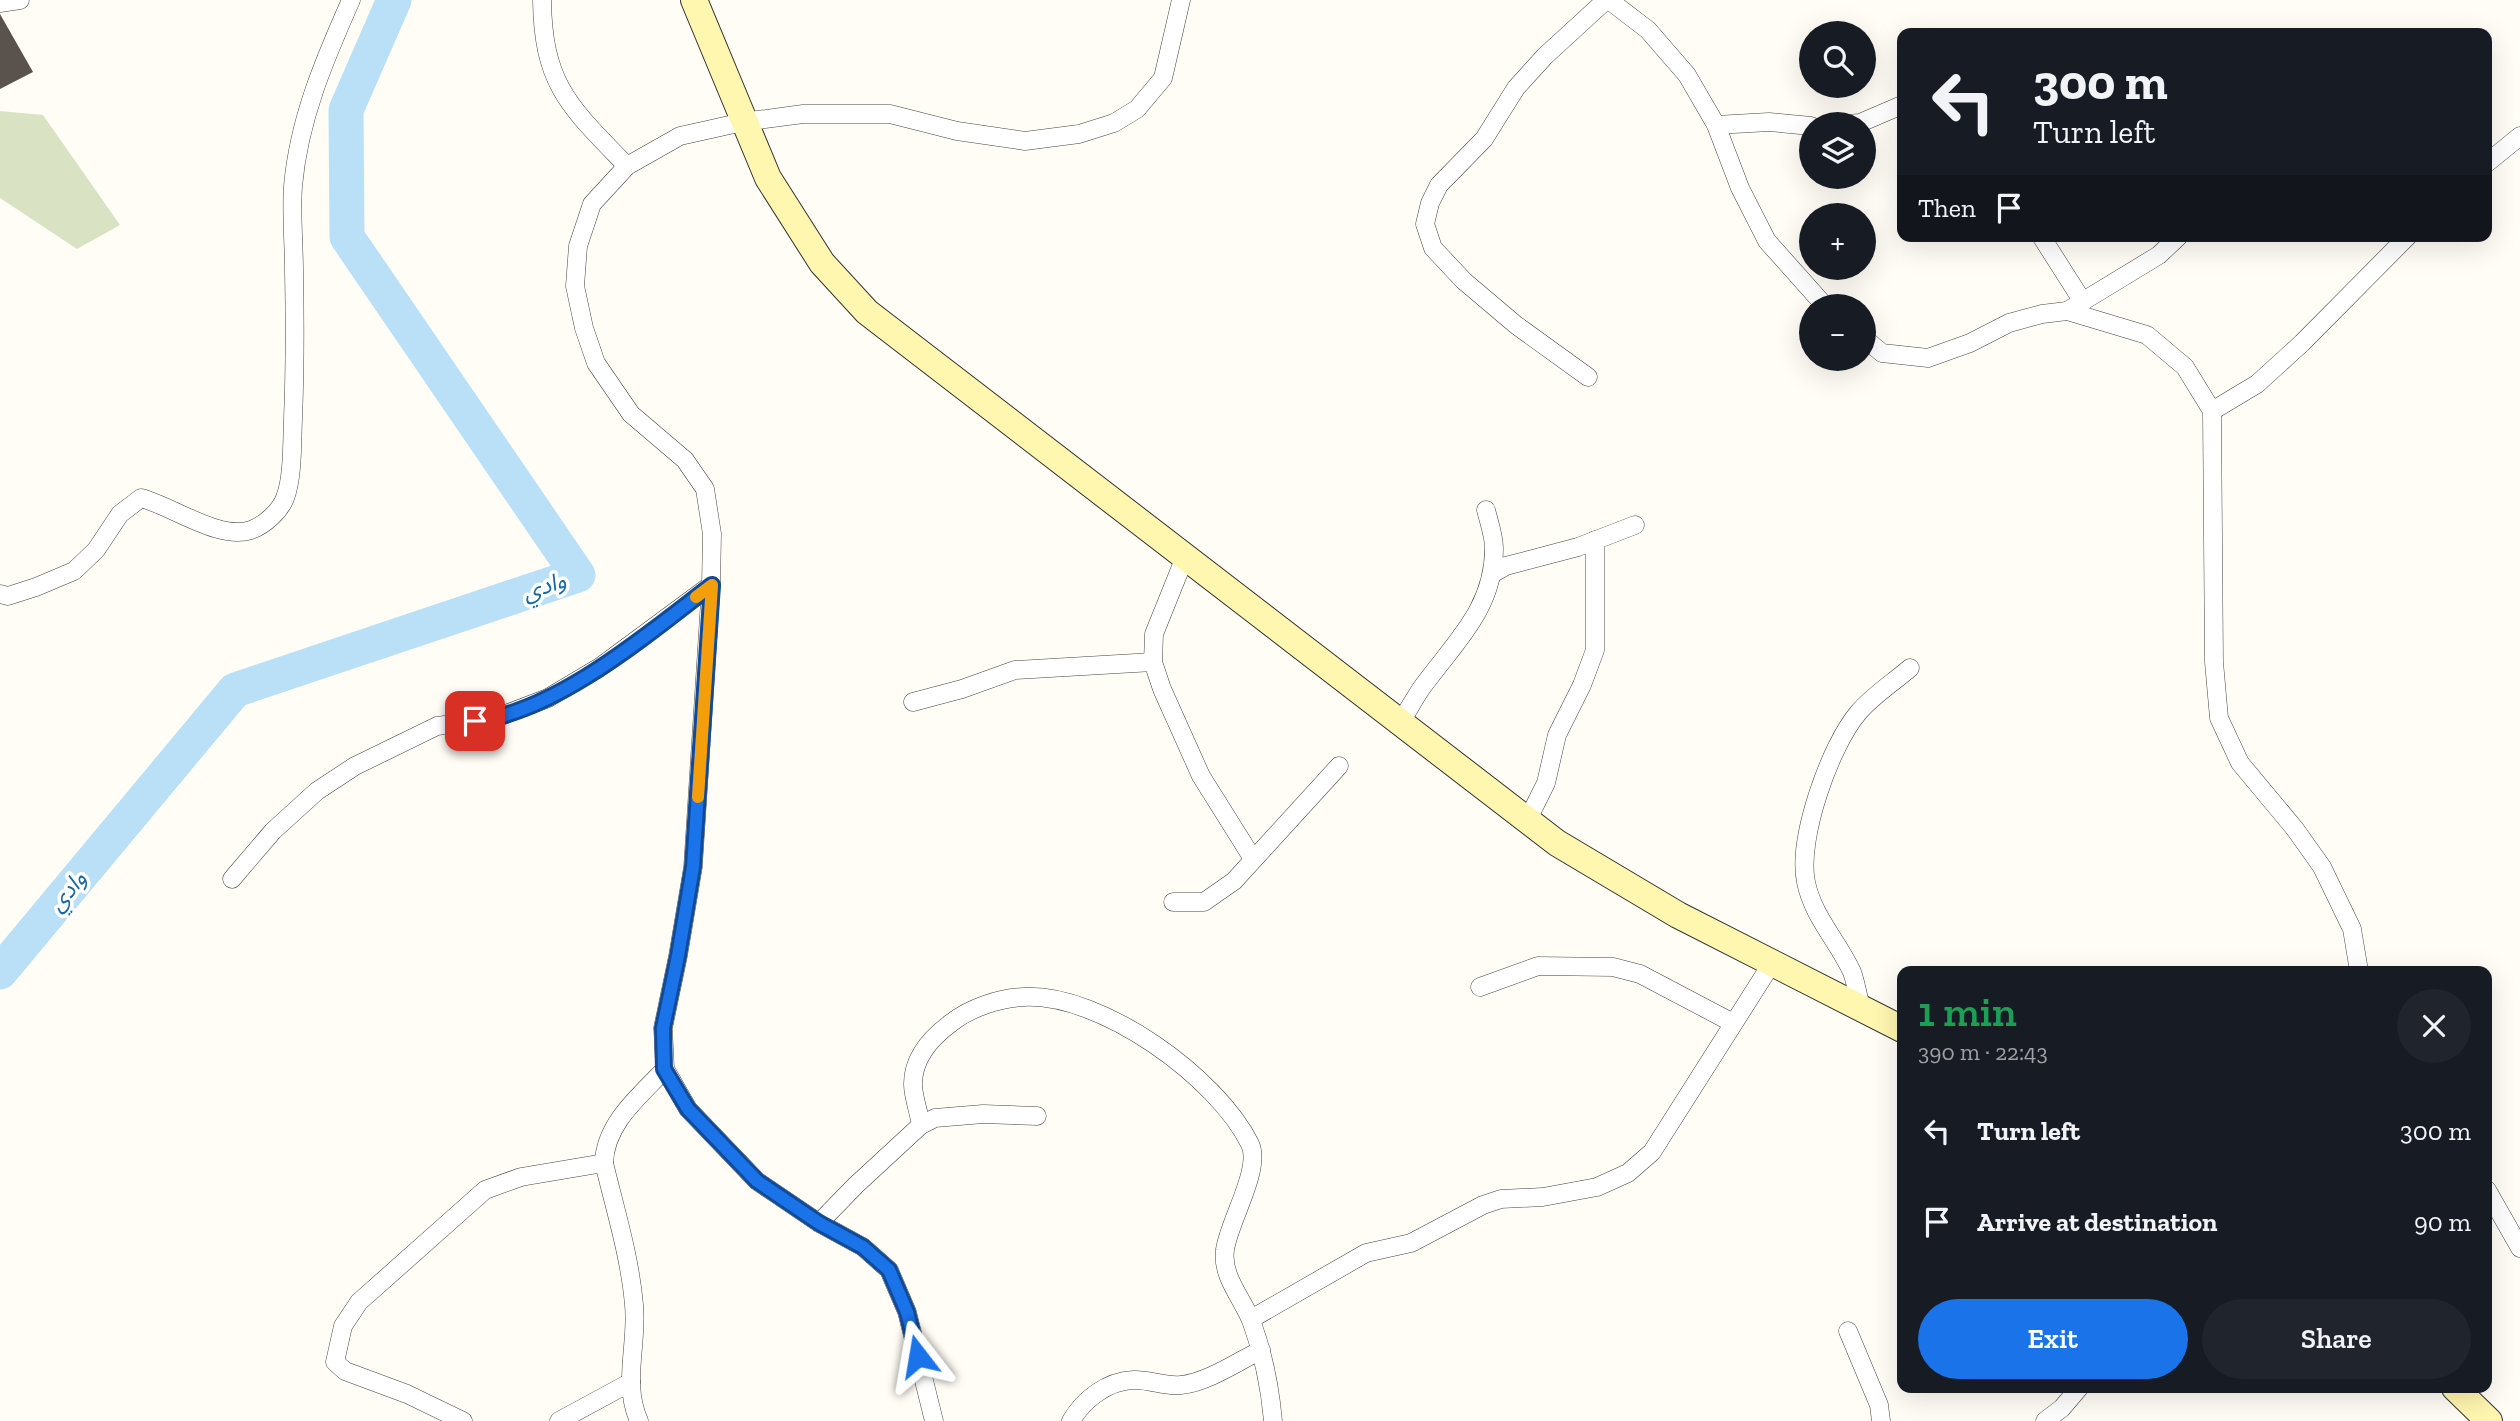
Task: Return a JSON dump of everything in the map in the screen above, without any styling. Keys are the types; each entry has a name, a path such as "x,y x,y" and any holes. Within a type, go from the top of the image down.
{"main road":[{"path":"694,0 768,178 822,263 867,312 1556,843 1678,915 1897,1026"},
{"path":"2460,1393 2489,1421"}],"street":[{"path":"0,3 20,0"},
{"path":"0,594 8,596 74,572 96,550 120,514 141,498 161,503 194,520 232,532 250,530 271,518 285,498 292,453 294,398 293,188 303,124 318,76 351,0"},
{"path":"542,0 546,49 558,86 578,116 627,166"},
{"path":"934,1421 907,1312 889,1270 863,1247 819,1223 757,1181 688,1109 664,1069 663,1028 693,867 712,585 712,534 705,489 685,460 631,414 596,363 584,328 575,286 578,246 592,204 627,166 680,136 743,122 803,114 890,114 957,131 1025,141 1079,134 1114,123 1137,108 1163,78 1181,0"},
{"path":"1587,377 1516,325 1464,281 1433,248 1425,224 1430,203 1439,185 1484,139 1516,88 1545,56 1608,0 1648,30 1686,75 1716,125 1740,188 1767,241 1814,294"},
{"path":"1876,116 1897,107"},
{"path":"1716,125 1769,122 1799,125"},
{"path":"2492,159 2520,135"},
{"path":"2044,242 2075,307 2147,335 2185,367 2212,411 2214,662 2219,718 2240,763 2295,829 2322,867 2352,929 2358,966"},
{"path":"1876,348 1882,353 1928,358 1970,343 2009,323 2075,307 2159,256 2173,242"},
{"path":"2212,411 2257,384 2302,343 2402,242"},
{"path":"1400,723 1423,686 1455,648 1478,612 1492,574 1495,545 1486,510"},
{"path":"1492,574 1506,566 1595,540 1635,525"},
{"path":"1527,821 1546,783 1557,735 1582,685 1595,649 1595,540"},
{"path":"1185,557 1154,634 1153,662 1200,776 1253,859"},
{"path":"232,879 273,831 317,792 355,766 437,726 493,719 548,698 600,667 712,585"},
{"path":"913,702 962,689 1015,670 1153,662"},
{"path":"1861,1008 1852,972 1822,924 1805,882 1805,843 1820,790 1838,742 1859,711 1910,668"},
{"path":"1173,902 1204,902 1234,881 1339,766"},
{"path":"1251,1319 1366,1253 1411,1243 1483,1205 1501,1199 1542,1197 1597,1188 1628,1173 1652,1152 1772,963"},
{"path":"1480,987 1538,966 1614,967 1640,974 1733,1023"},
{"path":"921,1125 913,1083 921,1055 935,1035 960,1016 999,1000 1025,996 1057,1000 1100,1014 1131,1028 1181,1064 1226,1107 1252,1147 1250,1178 1224,1253 1230,1279 1251,1319 1261,1350 1270,1382 1273,1421"},
{"path":"639,1421 632,1407 631,1382 635,1307 604,1163 605,1149 616,1123 664,1069"},
{"path":"819,1223 921,1125 935,1118 983,1114 1037,1116"},
{"path":"463,1421 407,1394 345,1371 335,1362 343,1326 359,1302 485,1190 521,1177 604,1163"},
{"path":"2492,1199 2520,1248"},
{"path":"1848,1331 1879,1405 1881,1421"},
{"path":"1072,1421 1093,1395 1114,1384 1134,1380 1182,1385 1209,1376 1261,1350"},
{"path":"559,1421 631,1382"},
{"path":"2045,1421 2062,1408 2075,1393"}],"green space":[{"path":"0,111 43,115 120,225 77,249 0,198"}],"building":[{"path":"0,14 33,72 0,89"}],"waterway":[{"name":"وادي","path":"0,972 235,690 578,575 347,237 346,110 394,0"}],"slow traffic":[{"path":"696,597 712,585 698,797"}],"route":[{"path":"475,721 493,719 548,698 600,667 712,585 693,867 663,1028 664,1069 688,1109 757,1181 819,1223 863,1247 889,1270 907,1312 918,1356"}]}
